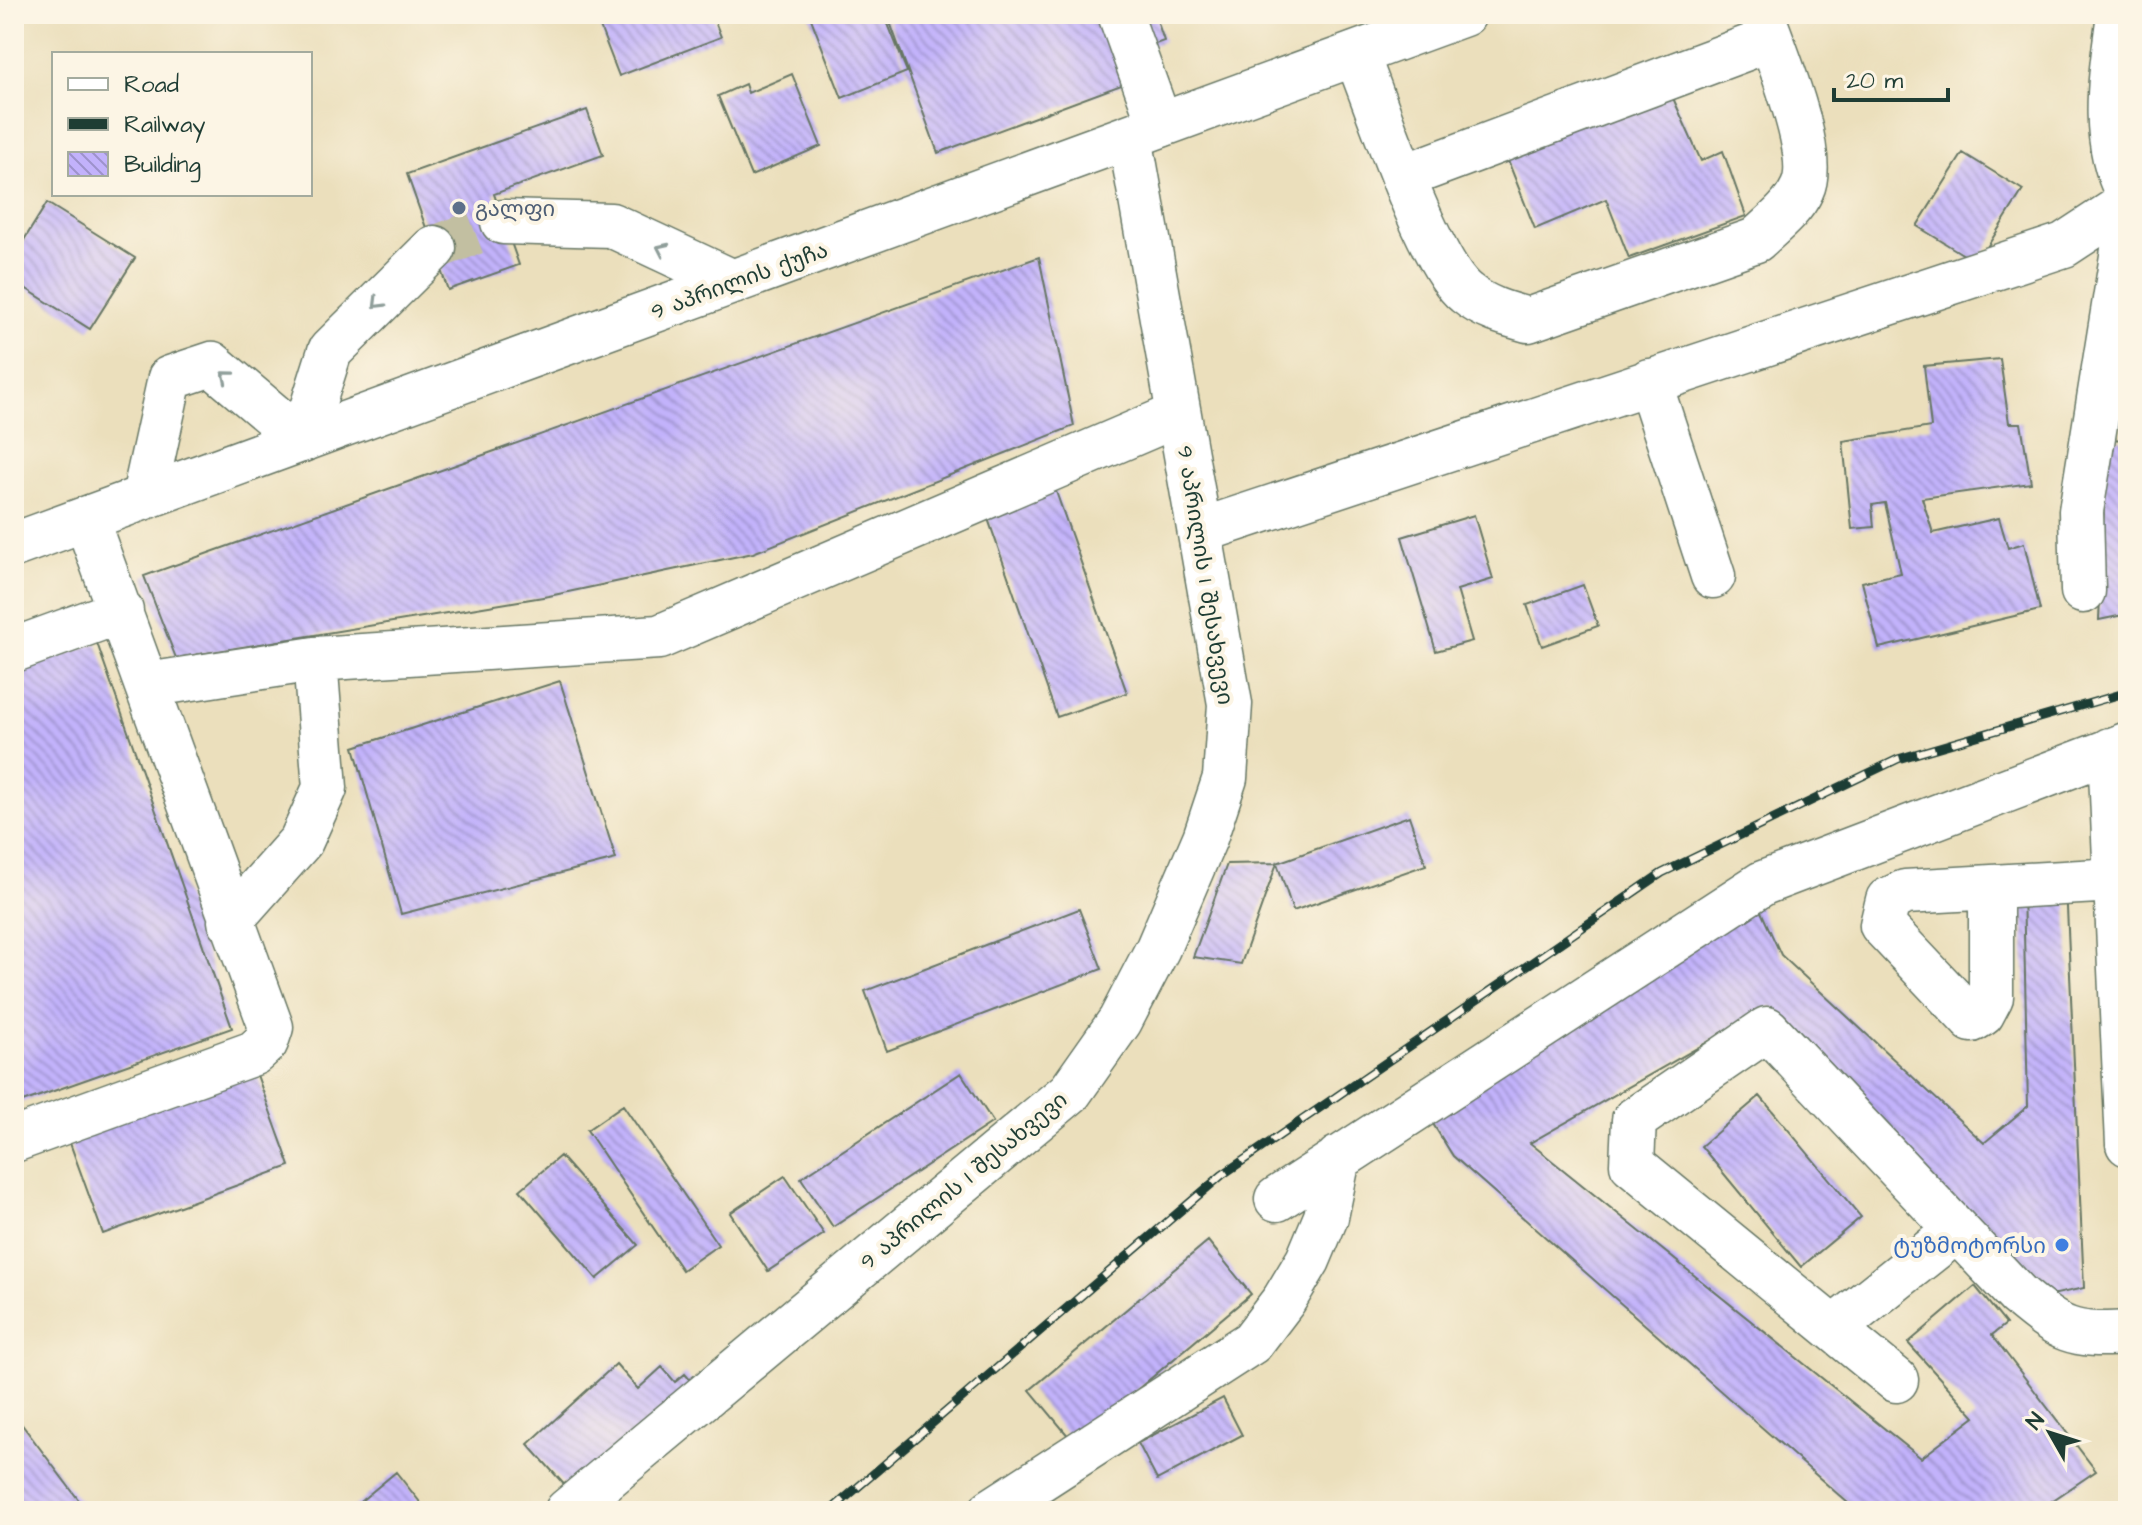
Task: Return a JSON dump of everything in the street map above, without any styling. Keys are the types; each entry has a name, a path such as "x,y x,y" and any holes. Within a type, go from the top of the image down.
{"street":[{"name":"9 აპრილის I შესახვევი","path":"567,1511 1070,1092 1120,1021 1158,948 1205,838 1225,778 1230,704 1179,414 1145,131 1120,14"},
{"path":"2088,14 2111,82"},
{"path":"2119,14 2109,133 2115,169 2128,194"},
{"name":"9 აპრილის ქუჩა","path":"14,545 1356,54 1437,19"},
{"path":"1356,54 1405,176 1437,255 1465,293 1499,312 1528,320 1756,240 1781,217 1804,187 1806,152 1767,26 1405,176"},
{"path":"1200,531 2064,245 2128,203"},
{"path":"2083,591 2081,511 2128,219"},
{"path":"503,222 611,225 733,282"},
{"path":"144,497 170,378 212,364 302,440 330,351 434,248"},
{"path":"1649,381 1713,576"},
{"path":"147,685 315,659 659,637 1179,414"},
{"path":"14,1140 254,1053 266,1042 271,1027 86,519"},
{"path":"14,650 121,611"},
{"path":"230,921 301,841 325,788 315,659"},
{"path":"1277,1199 1763,883 2119,747 2116,880 2125,1023 2128,1144"},
{"path":"1991,887 2116,880"},
{"path":"1896,1380 1632,1164 1634,1120 1767,1029 2018,1295 2054,1325 2086,1336 2128,1333"},
{"path":"991,1511 1252,1342 1284,1300 1308,1260 1326,1217 1338,1158"},
{"path":"1834,1328 1956,1231"}],"building":[{"path":"595,14 712,14 721,37 619,76"},
{"path":"884,14 907,72 842,98 810,16"},
{"path":"887,14 1111,14 1135,80 938,153"},
{"path":"1123,14 1155,14 1164,41 1136,51"},
{"path":"792,74 821,146 751,176 718,96 745,84 748,93"},
{"path":"1669,89 1701,161 1723,151 1746,216 1629,258 1606,199 1535,229 1503,148"},
{"name":"გალფი","path":"587,110 603,155 494,194 519,265 448,290 407,174"},
{"path":"1963,153 2023,190 1977,263 1917,226"},
{"path":"47,203 135,258 90,329 14,281 14,256"},
{"path":"1039,257 1074,426 753,553 549,596 176,658 144,576"},
{"path":"2000,359 2009,423 2021,423 2031,483 1922,498 1933,533 1999,518 2008,548 2024,543 2040,610 1879,648 1862,582 1901,573 1885,503 1872,505 1874,527 1852,529 1843,441 1931,427 1924,366"},
{"path":"2107,439 2128,440 2128,614 2099,620"},
{"path":"1053,483 1127,693 1057,717 984,507"},
{"path":"1474,515 1493,579 1457,590 1472,641 1436,651 1402,537"},
{"path":"1583,585 1598,626 1542,646 1527,605"},
{"path":"97,643 232,1028 14,1105 14,673"},
{"path":"560,681 616,859 401,914 354,747"},
{"path":"1409,816 1426,865 1293,911 1277,863"},
{"path":"1277,863 1241,964 1193,957 1227,864"},
{"path":"2066,885 2084,1288 2029,1300 1900,1140 1771,1006 1530,1143 1921,1458 1975,1417 1908,1343 1975,1286 2006,1324 1992,1335 2096,1471 2037,1511 1857,1511 1453,1156 1425,1111 1758,905 1781,955 1984,1143 2028,1106 2023,889"},
{"path":"1079,909 1102,969 887,1051 865,991"},
{"path":"253,1064 290,1166 103,1234 66,1132"},
{"path":"961,1073 993,1122 833,1227 801,1178"},
{"path":"1760,1096 1861,1217 1801,1267 1701,1146"},
{"path":"623,1105 718,1245 682,1270 587,1130"},
{"path":"560,1156 638,1245 597,1279 520,1190"},
{"path":"785,1176 824,1234 768,1271 730,1213"},
{"path":"1208,1241 1251,1294 1074,1443 1030,1390"},
{"path":"616,1364 638,1389 662,1367 675,1382 685,1374 698,1389 576,1498 528,1444"},
{"path":"1223,1398 1242,1435 1157,1480 1138,1443"},
{"path":"14,1414 87,1511 14,1511"},
{"path":"396,1472 427,1511 349,1511"}],"tunnel":[{"path":"434,248 503,222"}],"railway":[{"path":"830,1511 1222,1175 1662,873 1898,759 2128,692"}],"place":[{"name":"გალფი","path":"459,208"},
{"name":"ტუზმოტორსი","path":"2062,1245"}]}
